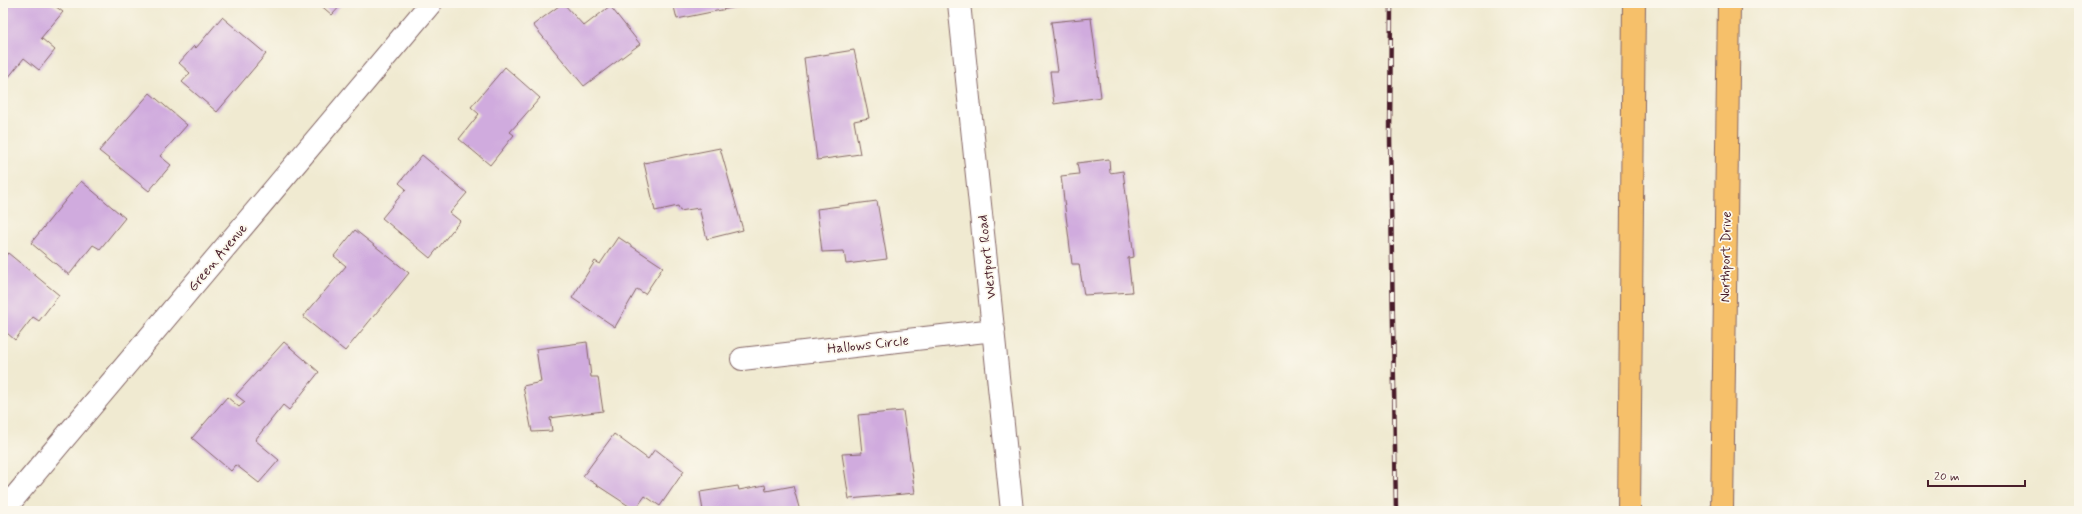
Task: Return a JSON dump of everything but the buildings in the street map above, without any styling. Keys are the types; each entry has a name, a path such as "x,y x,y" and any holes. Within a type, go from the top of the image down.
{"main road":[{"path":"1629,511 1634,3"},
{"name":"Northport Drive","path":"1722,511 1729,3"}],"street":[{"name":"Green Avenue","path":"3,511 431,3"},
{"name":"Westport Road","path":"959,3 1012,511"},
{"name":"Hallows Circle","path":"742,359 994,330"}],"railway":[{"path":"1391,3 1390,137 1396,511"}]}
